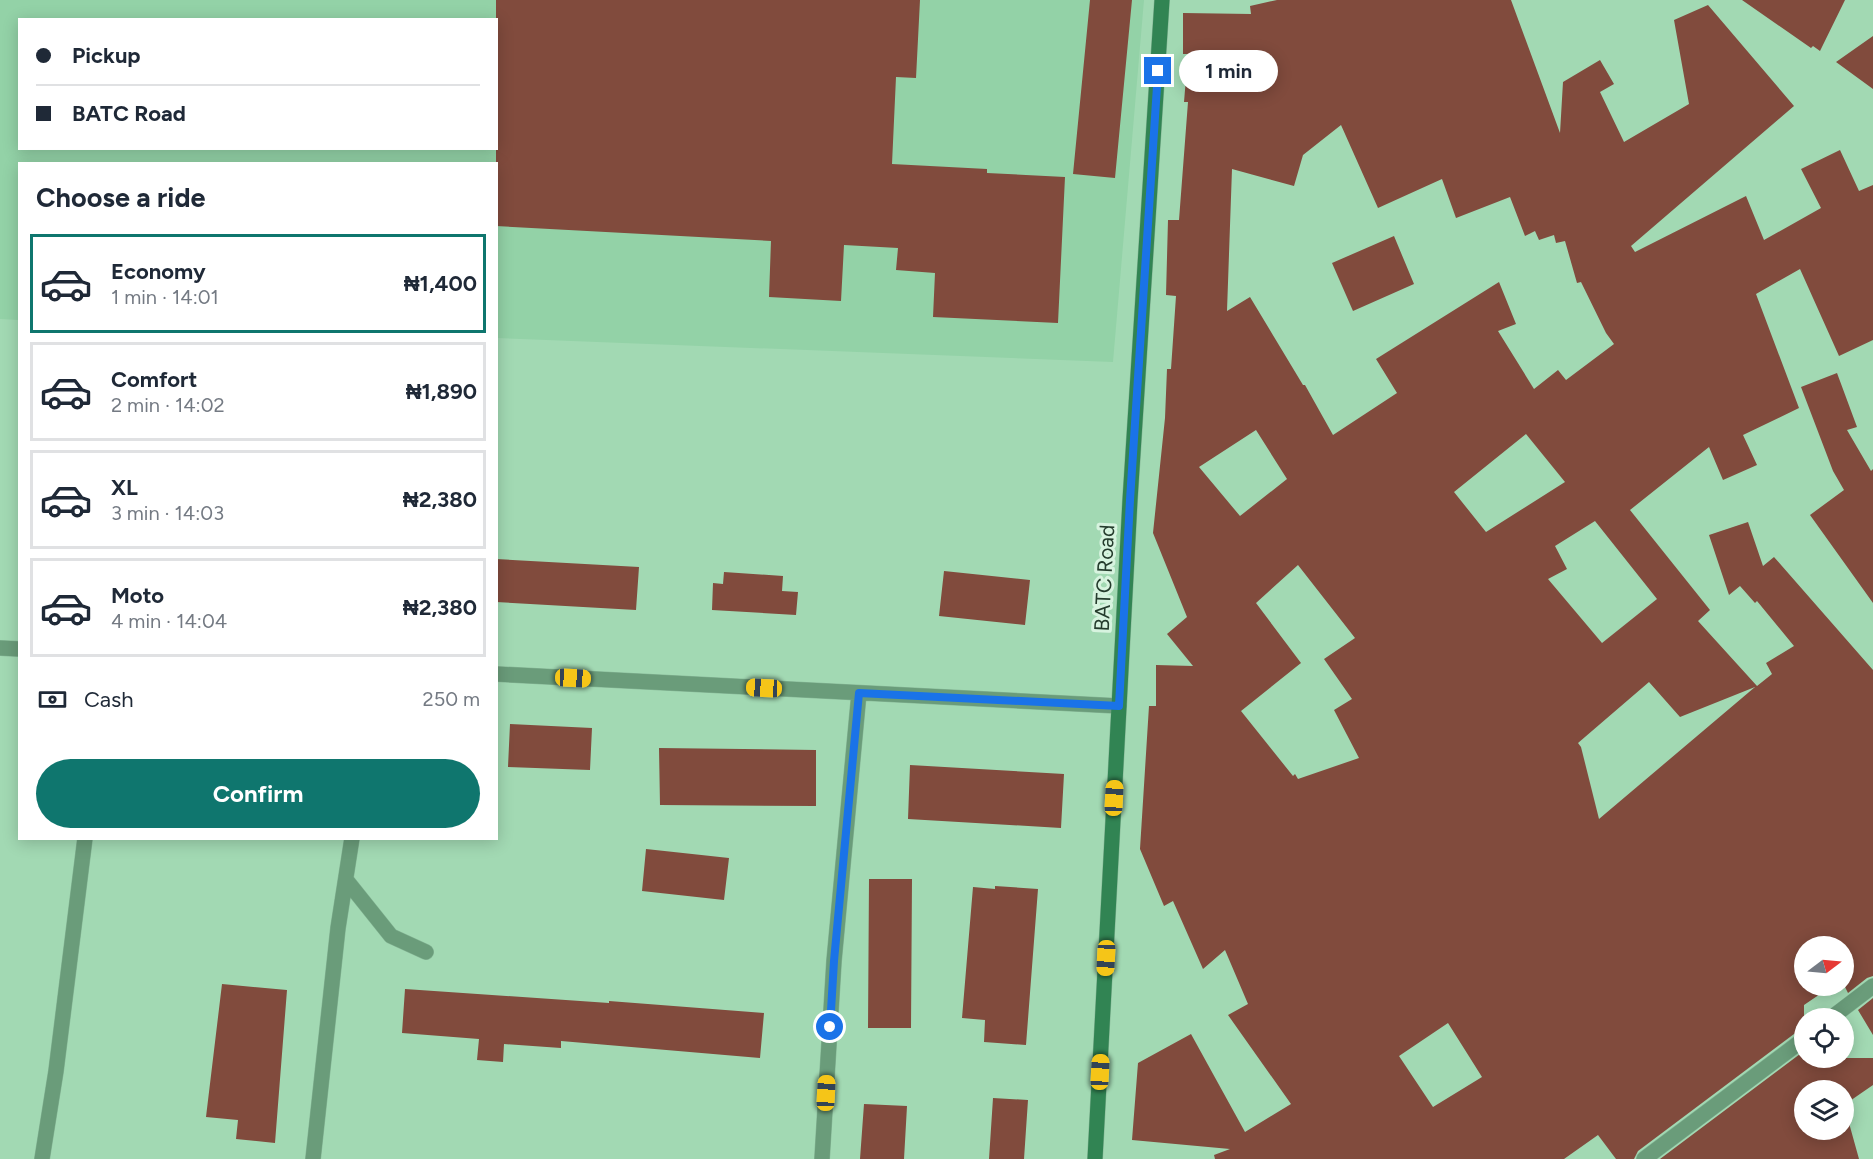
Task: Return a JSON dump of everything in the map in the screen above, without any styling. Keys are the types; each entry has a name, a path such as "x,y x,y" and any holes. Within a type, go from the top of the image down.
{"street":[{"name":"BATC Road","path":"1095,1159 1130,500 1162,0"},
{"path":"0,648 18,649"},
{"path":"498,674 1119,706"},
{"path":"822,1159 834,961 859,693"},
{"path":"42,1159 56,1071 85,840"},
{"path":"313,1159 336,950 352,840"},
{"path":"347,880 391,936 426,952"},
{"path":"1844,1008 1873,986"},
{"path":"1644,1159 1794,1046"}],"shaded area":[{"path":"0,0 1144,0 1113,362 498,338 498,162 18,162 18,320 0,319"}],"building":[{"path":"496,0 920,0 916,78 896,77 892,164 987,169 987,173 1065,177 1058,323 933,317 935,273 896,270 898,248 844,245 841,301 769,297 771,241 498,226 496,150 498,150 498,18 496,18"},
{"path":"1090,0 1132,0 1115,178 1073,174"},
{"path":"1277,0 1511,0 1560,133 1563,82 1600,60 1614,84 1600,92 1624,142 1689,104 1674,20 1708,5 1794,106 1631,246 1635,252 1746,196 1764,240 1821,208 1801,169 1840,150 1859,191 1873,185 1873,340 1839,356 1800,269 1756,294 1799,408 1743,435 1757,465 1723,480 1709,447 1630,510 1710,610 1698,621 1757,686 1772,674 1766,663 1794,646 1757,601 1755,603 1740,586 1729,595 1709,535 1748,522 1763,566 1774,557 1873,670 1873,976 1854,988 1854,936 1794,936 1794,996 1817,996 1804,1005 1804,1008 1794,1008 1794,1034 1638,1151 1634,1159 1616,1159 1598,1135 1564,1159 1215,1159 1214,1155 1230,1149 1132,1140 1138,1063 1191,1034 1245,1132 1291,1104 1228,1015 1248,1004 1225,950 1203,969 1173,901 1164,906 1140,849 1149,706 1156,706 1156,665 1193,666 1167,634 1187,617 1153,533 1165,418 1167,369 1171,369 1176,296 1166,295 1168,220 1179,220 1188,102 1184,102 1188,54 1183,54 1183,13 1251,14 1250,6","holes":["1341,125 1378,208 1442,179 1456,218 1510,197 1525,236 1535,231 1539,240 1554,235 1556,243 1565,241 1577,283 1581,282 1606,333 1614,344 1566,380 1558,370 1534,389 1498,331 1516,324 1499,282 1376,359 1397,393 1333,435 1250,297 1227,311 1232,169 1294,186 1303,155","1256,430 1287,479 1240,516 1199,467","1526,434 1565,482 1486,532 1454,492","1595,521 1657,599 1602,643 1548,579 1567,569 1555,546","1298,565 1355,638 1324,659 1352,699 1334,710 1359,758 1298,779 1295,774 1293,776 1241,711 1301,663 1256,603","1649,682 1680,717 1755,687 1599,819 1581,747 1578,743","1448,1023 1482,1077 1433,1107 1399,1056"]},
{"path":"1742,0 1845,0 1820,51 1813,46 1811,48"},
{"path":"1873,36 1873,89 1836,62"},
{"path":"1394,236 1414,284 1353,311 1332,263"},
{"path":"1837,373 1857,427 1847,430 1871,471 1873,469 1873,603 1810,515 1844,490 1833,471 1801,387"},
{"path":"498,559 639,567 636,610 498,602"},
{"path":"944,571 1030,580 1025,625 939,616"},
{"path":"724,572 783,576 782,591 798,592 796,615 712,610 713,583 723,584"},
{"path":"510,724 592,728 590,770 508,767"},
{"path":"659,748 816,750 816,806 660,805"},
{"path":"910,765 1064,774 1061,828 908,819"},
{"path":"646,849 729,858 724,900 642,891"},
{"path":"869,879 912,879 911,1028 868,1028"},
{"path":"995,886 1038,889 1026,1045 984,1042 985,1020 962,1018 973,887 995,889"},
{"path":"222,984 287,990 275,1143 236,1139 238,1120 206,1117"},
{"path":"405,989 764,1013 760,1058 561,1041 561,1048 504,1044 503,1062 477,1060 479,1039 402,1033"},
{"path":"1873,998 1873,1035 1858,1010"},
{"path":"1794,1058 1794,1068 1854,1068 1854,1058 1873,1058 1873,1085 1854,1098 1854,1080 1794,1080 1794,1140 1854,1140 1859,1159 1660,1159"},
{"path":"993,1098 1028,1100 1024,1159 989,1159"},
{"path":"864,1104 907,1106 904,1159 860,1159"}],"route":[{"path":"830,1027 859,693 1119,706 1158,71"}]}
